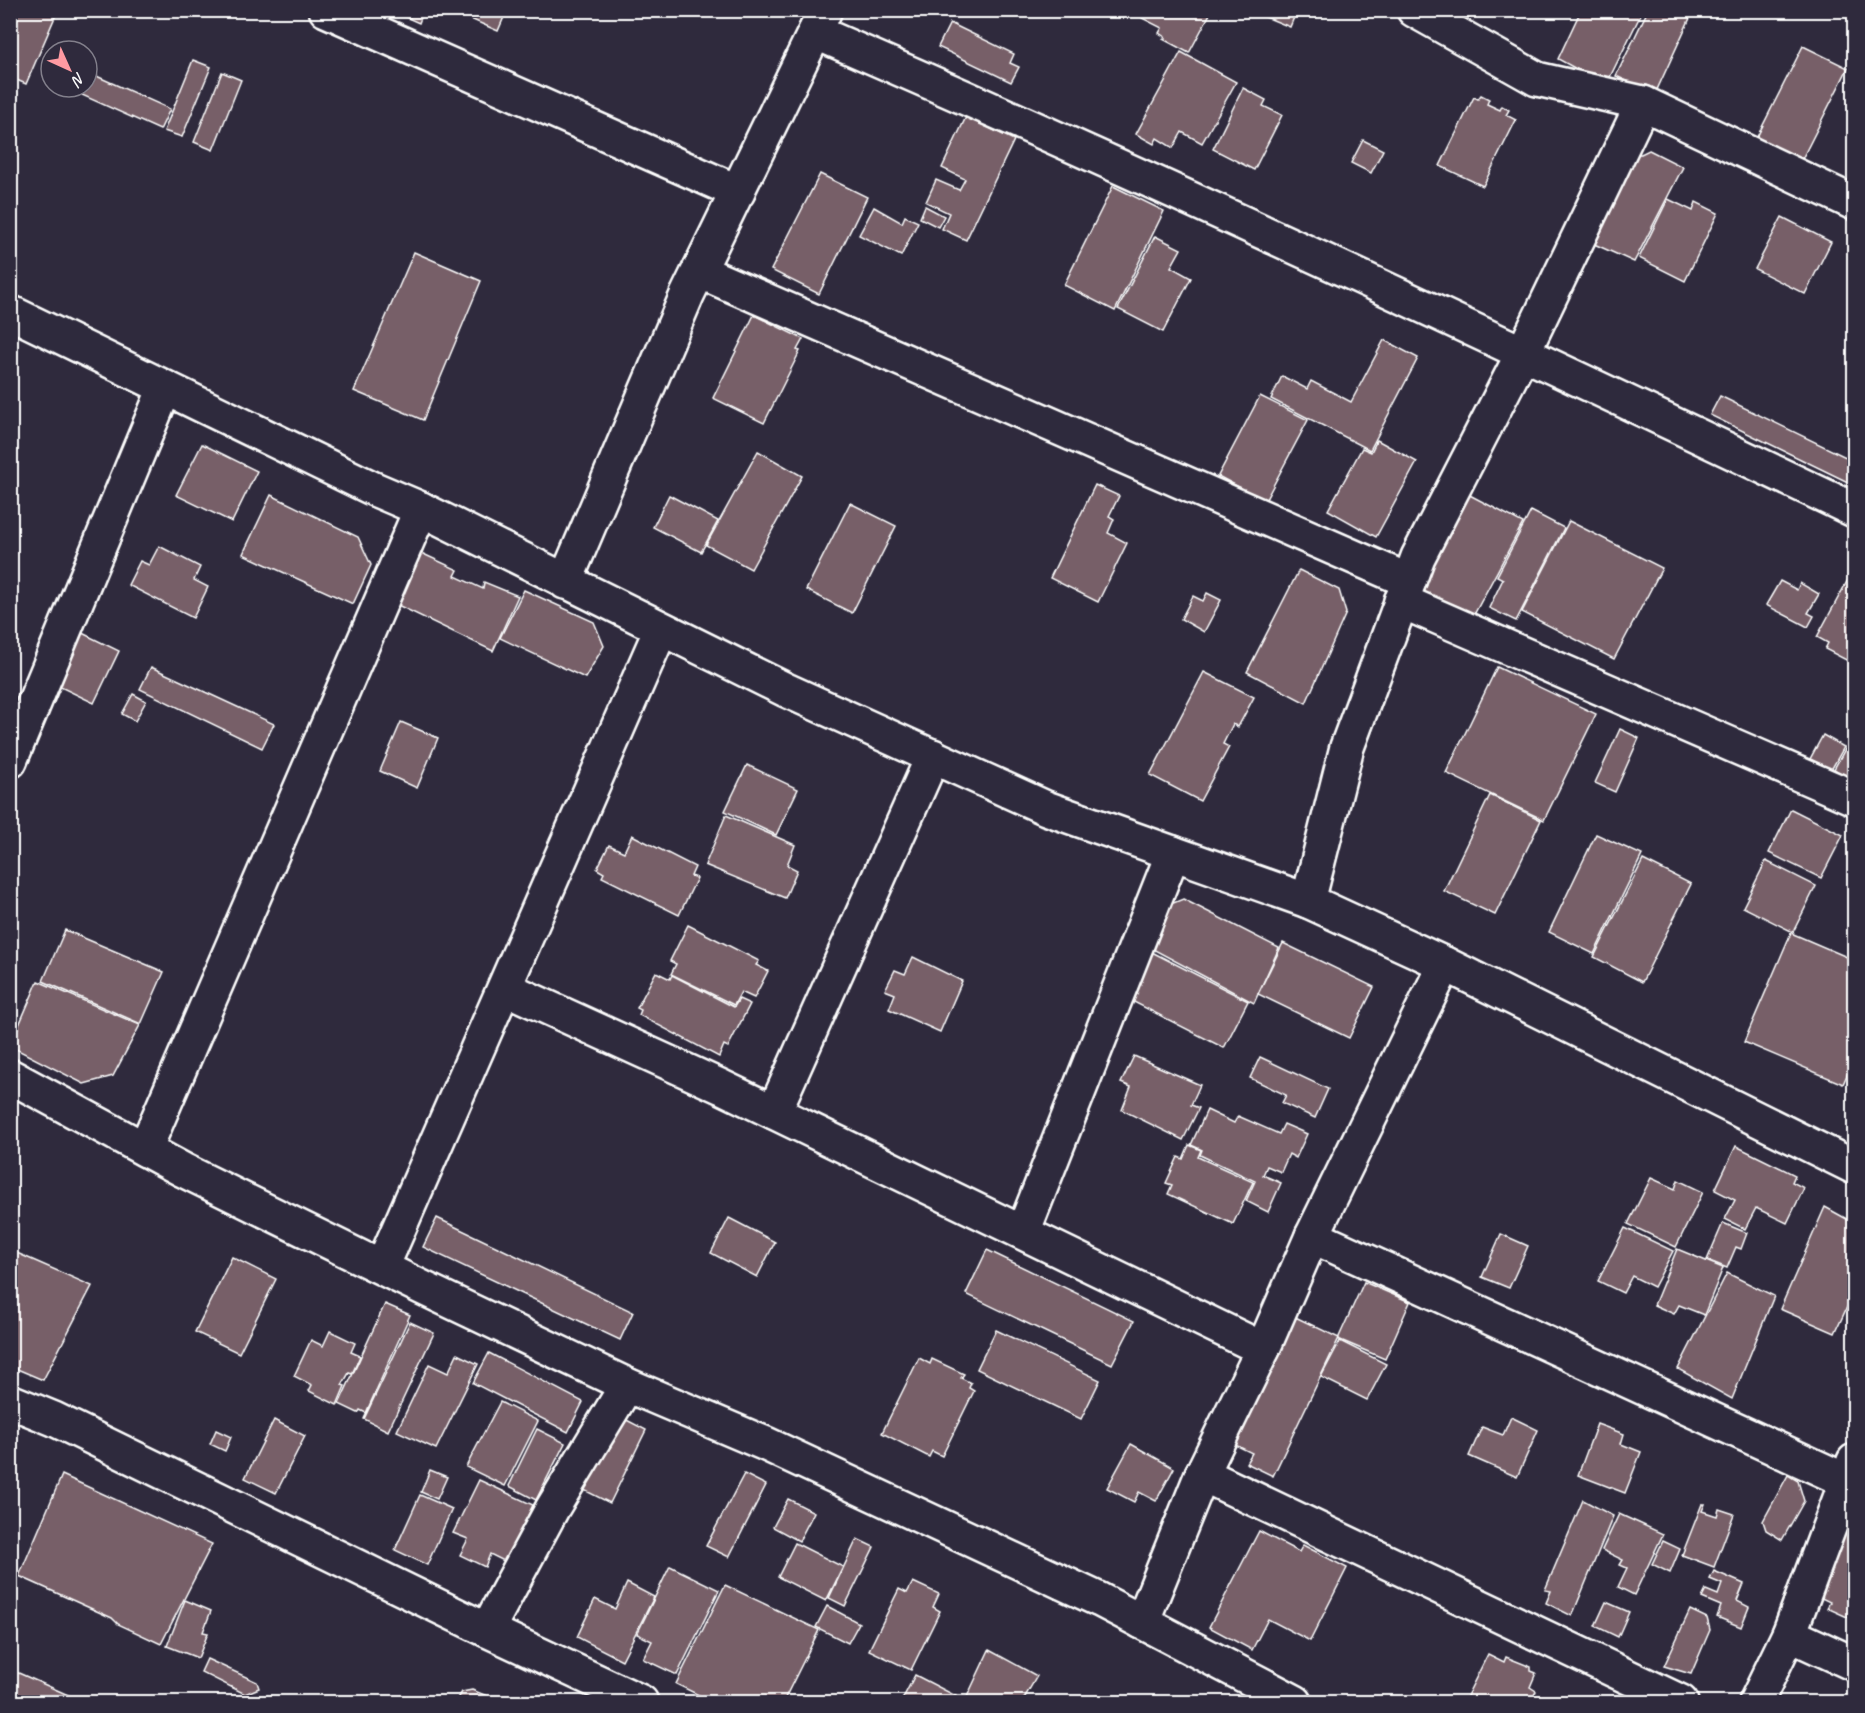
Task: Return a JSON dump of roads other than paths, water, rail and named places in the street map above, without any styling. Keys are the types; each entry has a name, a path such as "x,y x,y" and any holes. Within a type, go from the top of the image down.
{"street":[{"path":"326,10 738,192"},
{"path":"1414,10 1537,79 1643,103 1854,203"},
{"path":"565,582 699,271 820,21 1069,142 1854,510"},
{"path":"1308,901 1347,747 1418,557 1523,353 1643,103"},
{"path":"699,271 1405,591 1854,798"},
{"path":"10,312 420,509 786,690 1046,808 1308,901 1445,964 1854,1167"},
{"path":"10,760 165,388"},
{"path":"145,1149 420,509"},
{"path":"382,1267 661,629"},
{"path":"774,1112 933,756"},
{"path":"1023,1232 1173,853"},
{"path":"1142,1622 1202,1474 1263,1349 1312,1236 1445,964"},
{"path":"505,988 774,1112 1263,1349"},
{"path":"10,1076 145,1149 382,1267 627,1385 777,1448 1100,1600 1295,1702"},
{"path":"1312,1236 1852,1471 1789,1634 1756,1702"},
{"path":"487,1630 552,1509 627,1385"},
{"path":"10,1401 54,1419 487,1630 641,1702"},
{"path":"1202,1474 1681,1702"},
{"path":"1789,1634 1854,1664"}]}
